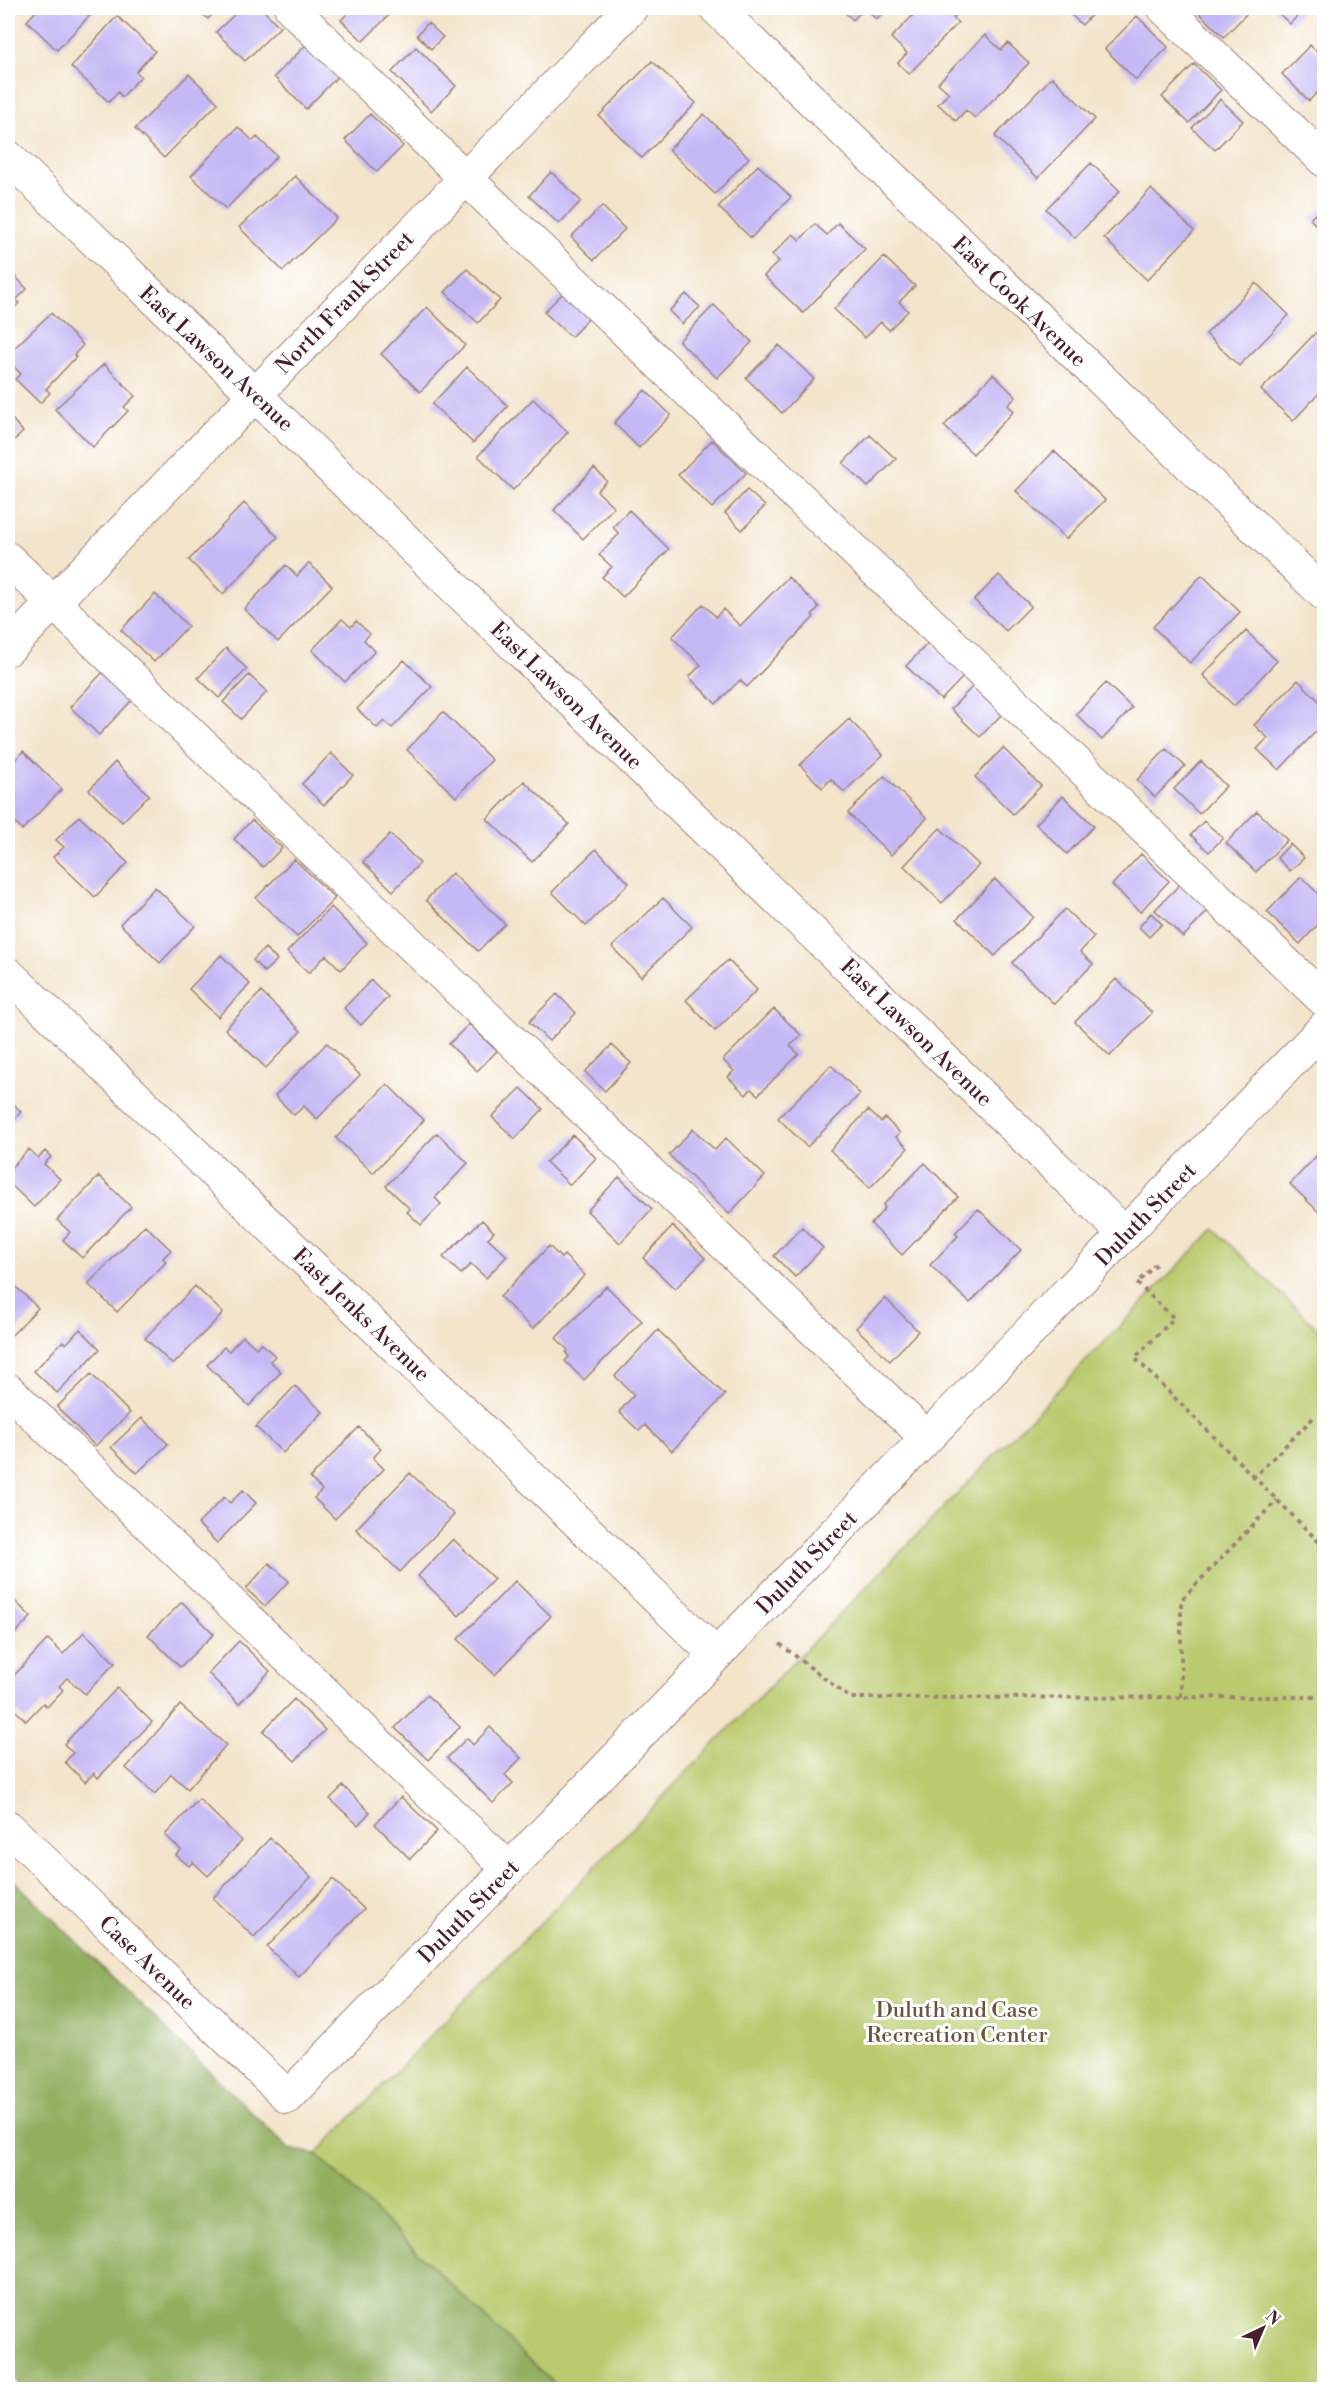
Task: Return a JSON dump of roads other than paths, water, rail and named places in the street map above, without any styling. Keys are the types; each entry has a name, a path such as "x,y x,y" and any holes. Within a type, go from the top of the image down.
{"street":[{"path":"291,8 1324,1000"},
{"name":"North Frank Street","path":"8,649 631,8"},
{"name":"East Cook Avenue","path":"716,8 1324,594"},
{"path":"1164,8 1324,160"},
{"name":"East Lawson Avenue","path":"8,157 1125,1234"},
{"path":"8,558 52,603 927,1438"},
{"name":"East Jenks Avenue","path":"8,974 716,1655"},
{"name":"Duluth Street","path":"288,2097 1324,1028"},
{"path":"8,1390 509,1869"},
{"name":"Case Avenue","path":"8,1827 288,2097"}],"park label":[{"name":"Duluth and Case Recreation Center","path":"957,2022"}]}
